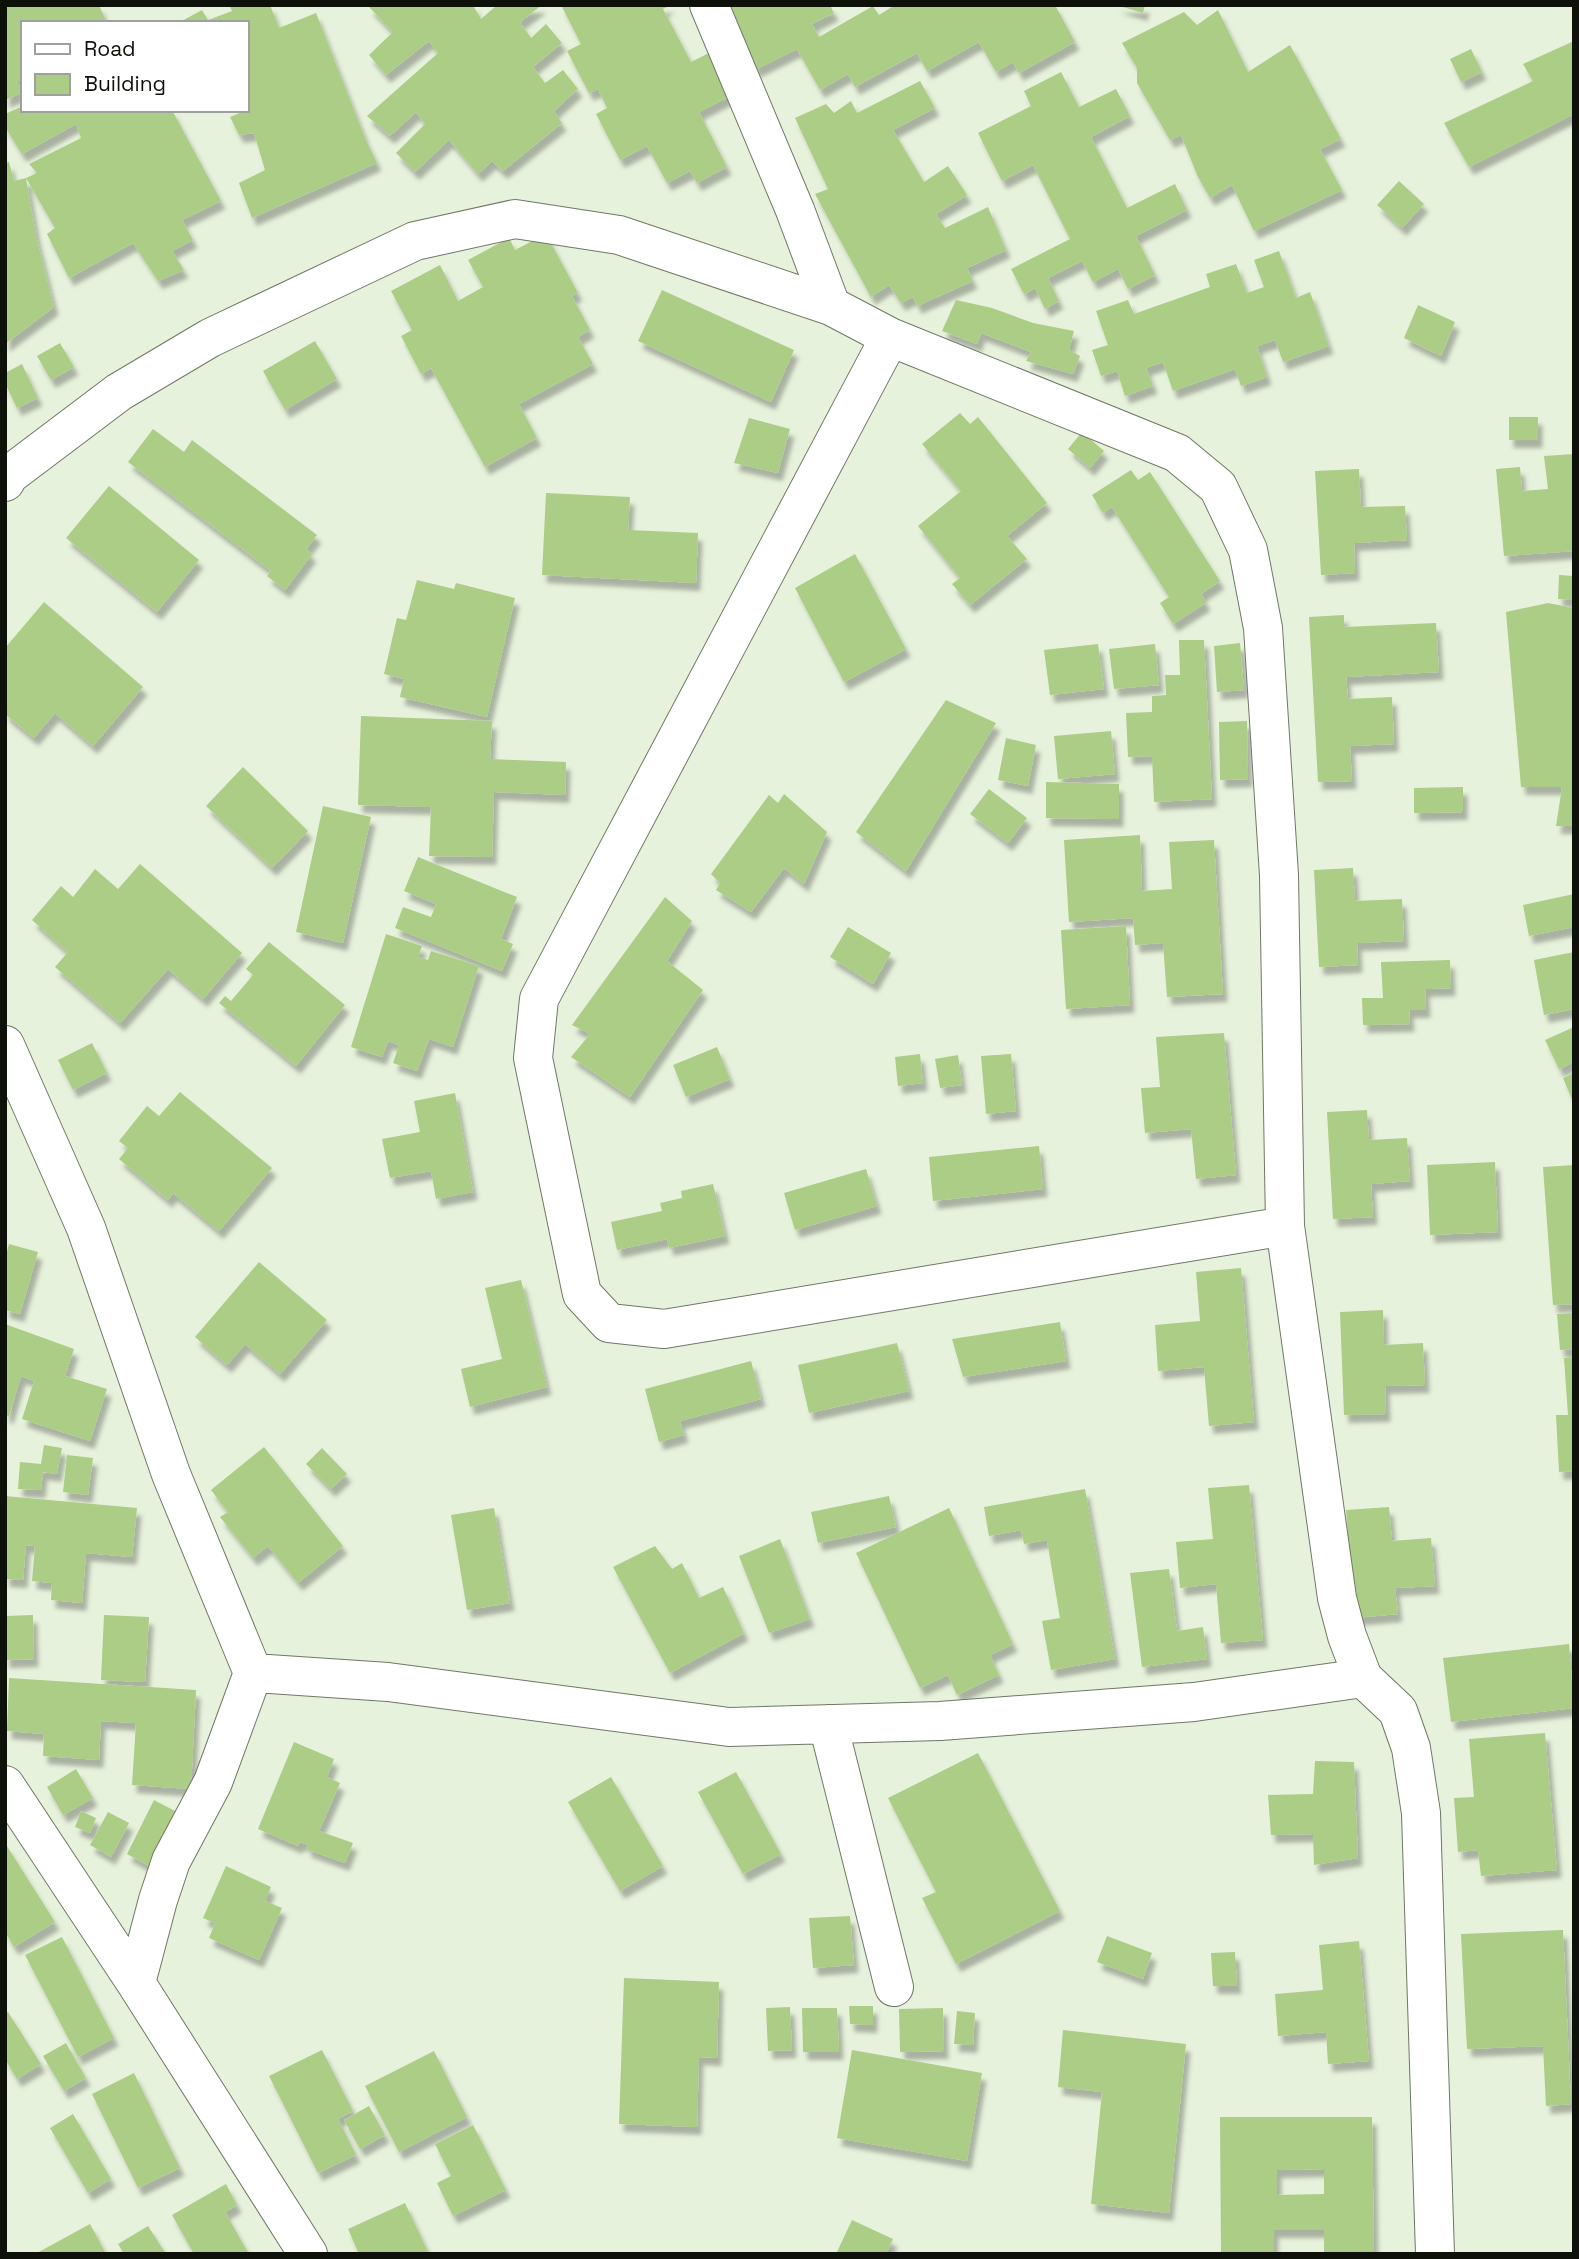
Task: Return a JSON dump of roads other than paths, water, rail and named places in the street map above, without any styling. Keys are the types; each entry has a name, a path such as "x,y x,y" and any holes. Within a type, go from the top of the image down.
{"street":[{"path":"709,5 795,210 831,306"},
{"path":"5,482 9,475 119,392 210,338 415,241 515,219 619,235 831,306 890,337 1177,453 1218,487 1248,550 1264,628 1279,875 1285,1226 1337,1598 1347,1636 1363,1678 1398,1711 1411,1748 1421,1813 1435,2254"},
{"path":"890,337 540,999 533,1058 582,1294 610,1323 664,1329 1285,1226"},
{"path":"5,1045 86,1228 171,1474 253,1673 213,1782 172,1861 158,1900 136,1983"},
{"path":"253,1673 388,1682 730,1727 940,1721 1194,1702 1363,1678"},
{"path":"828,1724 894,1986"},
{"path":"5,1785 136,1983 308,2254"}]}
